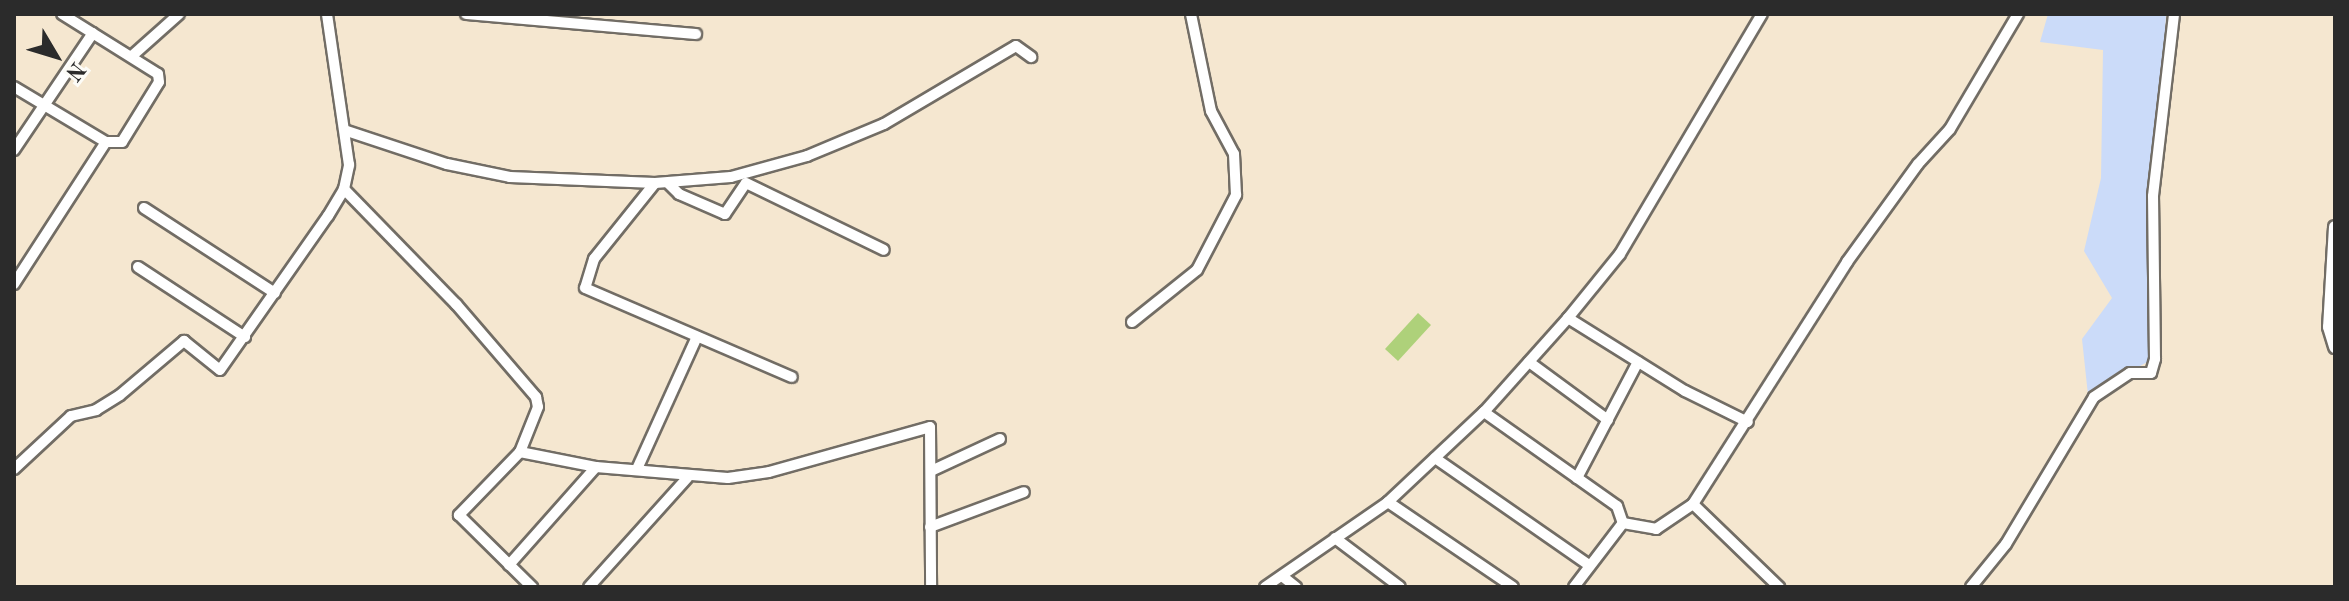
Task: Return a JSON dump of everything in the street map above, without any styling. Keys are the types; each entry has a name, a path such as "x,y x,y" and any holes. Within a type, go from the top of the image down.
{"street":[{"path":"14,87 106,142 122,142 159,82 153,69 62,14"},
{"path":"132,56 179,14"},
{"path":"14,469 71,416 96,410 120,395 184,341 218,372 245,337 344,189 347,131 327,14"},
{"path":"466,14 696,34"},
{"path":"1132,322 1197,270 1236,195 1234,154 1211,111 1191,14"},
{"path":"1265,587 1388,502 1484,412 1568,318 1620,254 1762,14"},
{"path":"1623,523 1656,529 1693,504 1847,262 1918,164 1950,129 2018,14"},
{"path":"1971,587 2006,544 2083,415 2112,382 2130,373 2151,373 2155,359 2153,196 2174,14"},
{"path":"14,150 93,33"},
{"path":"347,131 447,164 510,177 655,183 731,177 807,156 884,124 1016,46 1031,57"},
{"path":"14,284 106,142"},
{"path":"655,183 616,229 583,283 590,291 792,377"},
{"path":"668,183 679,194 725,214 746,183 884,250"},
{"path":"344,189 456,304 536,397 538,407 520,452 459,515 532,587"},
{"path":"144,208 275,293"},
{"path":"2335,227 2329,314 2335,347"},
{"path":"138,267 245,337"},
{"path":"1568,318 1638,362 1748,422"},
{"path":"637,469 697,337"},
{"path":"1529,362 1608,420"},
{"path":"1577,478 1638,362"},
{"path":"1484,412 1617,506 1623,523"},
{"path":"520,452 596,467 637,469 687,478 769,472 927,426 933,431 931,587"},
{"path":"931,471 1000,439"},
{"path":"1435,458 1589,565"},
{"path":"509,565 596,467"},
{"path":"589,587 687,478"},
{"path":"930,527 1024,492"},
{"path":"1388,502 1513,587"},
{"path":"1693,504 1779,587"},
{"path":"1574,587 1623,523"},
{"path":"1335,538 1400,587"},
{"path":"1282,576 1296,587"}],"shaded area":[{"path":"2048,14 2166,14 2149,361 2088,395 2082,339 2112,298 2084,251 2101,178 2103,50 2040,42"}],"green space":[{"path":"1418,313 1431,325 1398,361 1385,349"}]}
